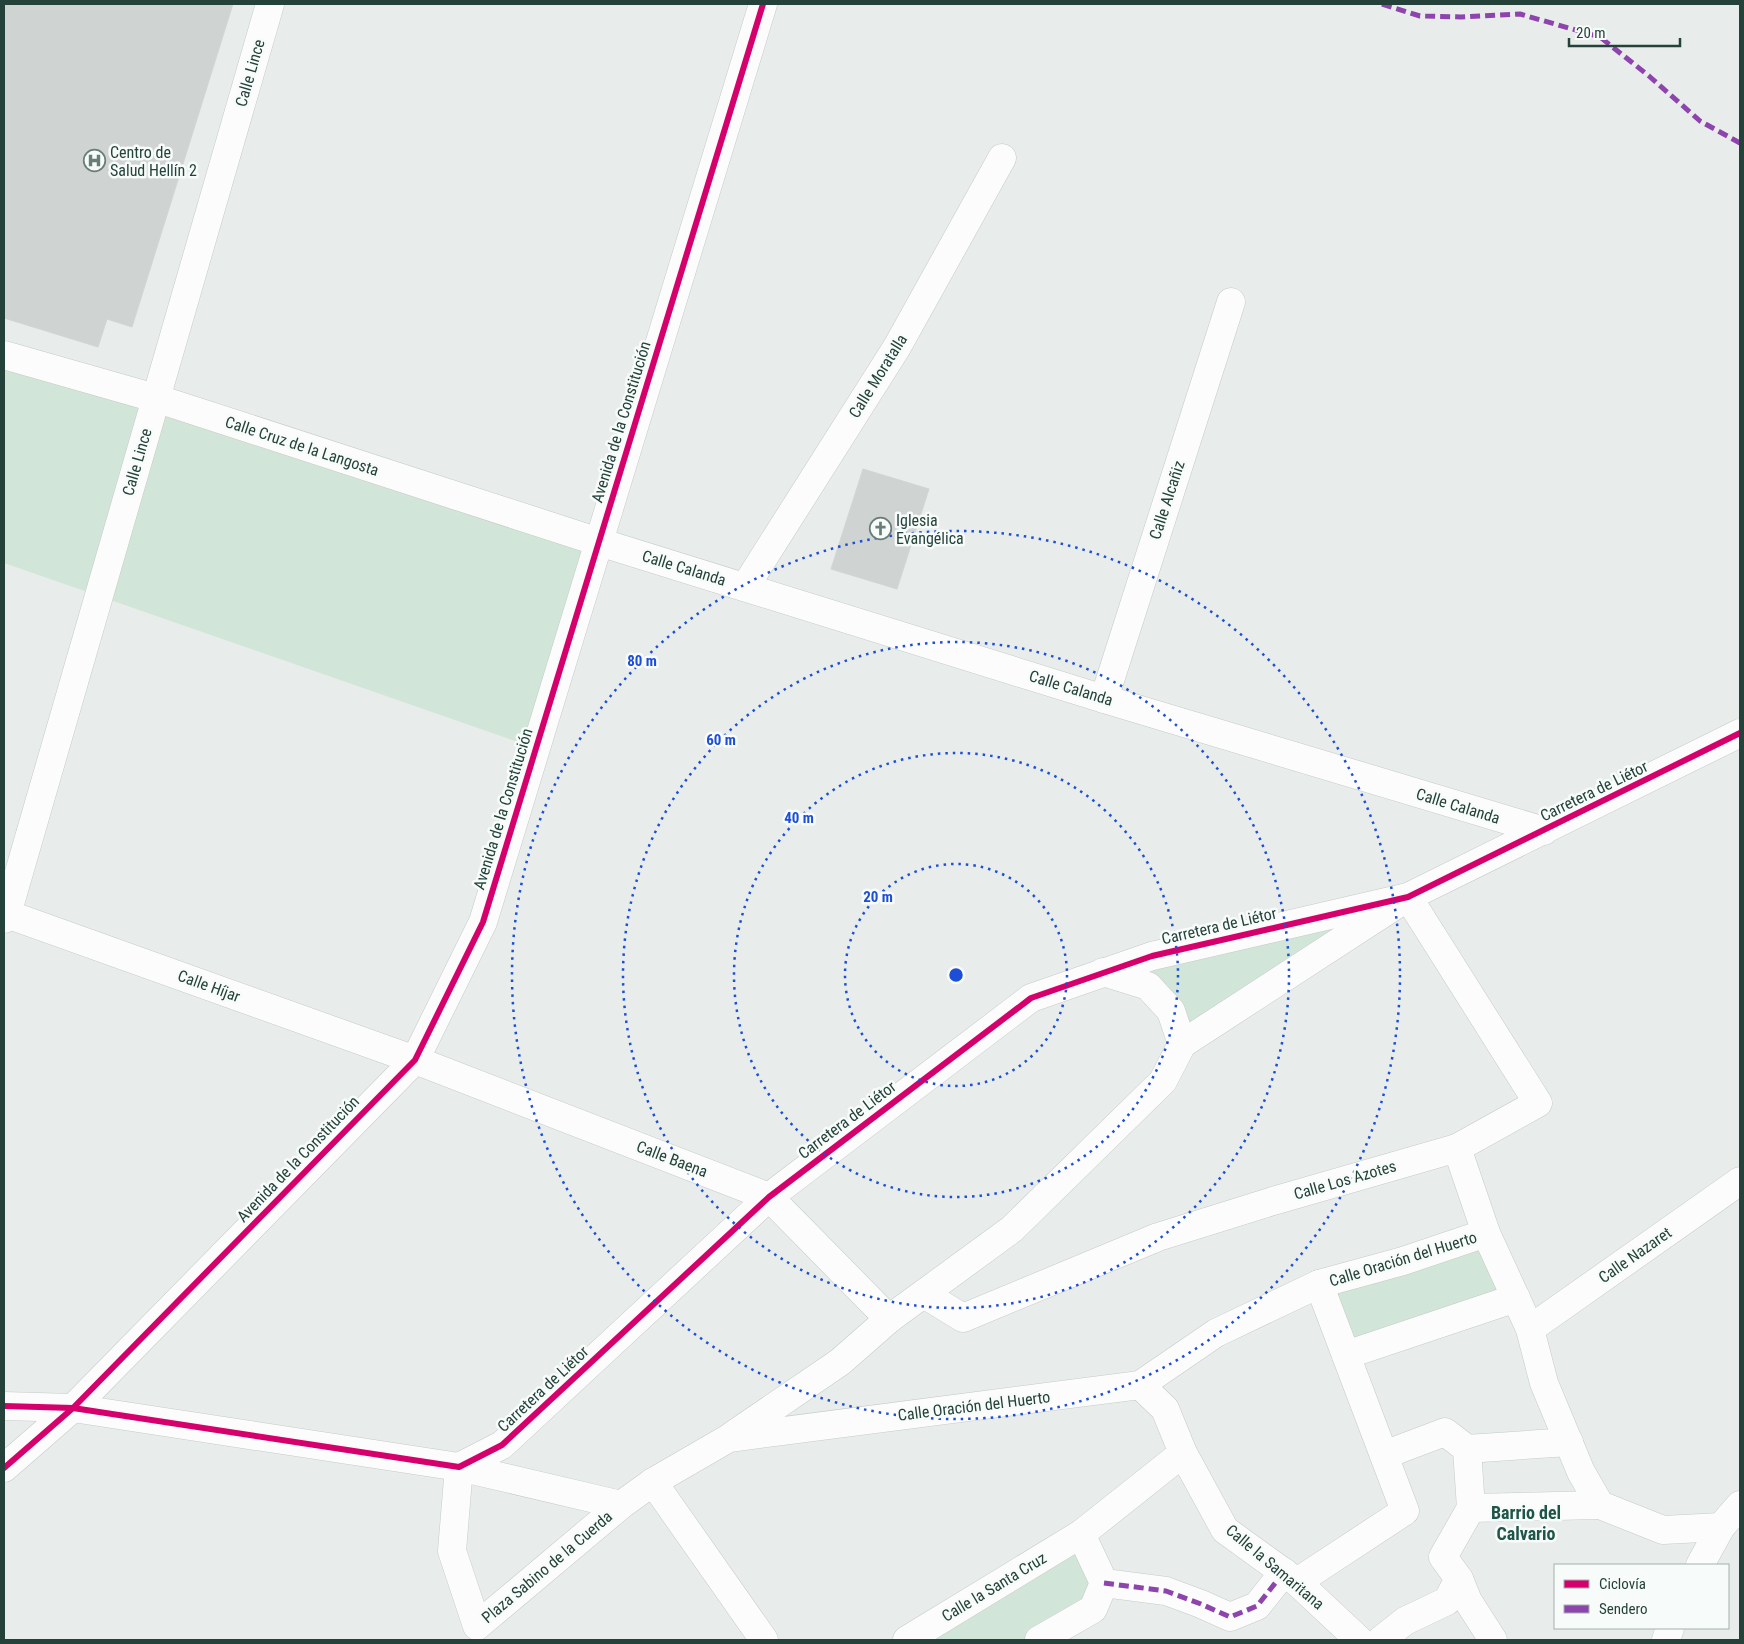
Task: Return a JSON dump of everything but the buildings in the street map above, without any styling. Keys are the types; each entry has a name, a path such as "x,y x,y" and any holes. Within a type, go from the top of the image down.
{"street":[{"name":"Calle Lince","path":"5,916 270,4"},
{"name":"Avenida de la Constitución","path":"4,1468 73,1408 415,1060 482,922 763,4"},
{"name":"Calle Moratalla","path":"745,587 897,347 1002,158"},
{"name":"Calle Alcañiz","path":"1104,698 1231,302"},
{"name":"Calle Cruz de la Langosta","path":"4,354 155,398 599,542"},
{"name":"Calle Calanda","path":"599,542 1544,831"},
{"name":"Carretera de Liétor","path":"729,1438 840,1362 889,1320 1012,1229 1163,1081 1182,1044 1408,898 1740,733"},
{"name":"Carretera de Liétor","path":"460,1467 502,1445 769,1197 1031,998 1152,956 1408,898"},
{"name":"Calle Los Azotes","path":"924,1294 962,1318 1158,1237 1273,1201 1457,1148 1538,1103 1408,898"},
{"name":"Calle Híjar","path":"5,916 415,1060"},
{"path":"1103,972 1148,986 1171,1010 1182,1044"},
{"name":"Calle Baena","path":"415,1060 769,1197 889,1320"},
{"path":"1457,1148 1486,1233 1530,1330 1544,1383 1581,1472 1600,1504"},
{"name":"Calle Nazaret","path":"1530,1330 1740,1181"},
{"name":"Calle Oración del Huerto","path":"621,1505 653,1482 729,1438 1140,1385 1216,1333 1319,1284 1403,1261 1486,1233"},
{"name":"Calle Oración del Huerto","path":"1290,1577 1405,1511 1319,1284"},
{"path":"1346,1355 1516,1298"},
{"name":"Calle la Samaritana","path":"1140,1385 1165,1409 1183,1453 1225,1530 1290,1577 1358,1640"},
{"path":"4,1406 73,1408 460,1467"},
{"path":"1384,1454 1445,1432 1467,1449 1569,1442"},
{"path":"1467,1449 1471,1508 1443,1557 1460,1579 1468,1601 1493,1640"},
{"name":"Calle la Santa Cruz","path":"907,1640 1081,1534 1183,1453"},
{"name":"Plaza Sabino de la Cuerda","path":"460,1467 621,1505 478,1635 452,1550 460,1467"},
{"path":"653,1482 764,1640"},
{"path":"1471,1508 1600,1504 1663,1530 1720,1527"},
{"path":"1701,1564 1720,1527 1740,1505"},
{"path":"1040,1640 1093,1609 1104,1583 1081,1534"},
{"path":"1104,1583 1166,1591 1230,1617 1257,1606 1290,1577"},
{"path":"1381,1640 1405,1621 1447,1601 1460,1579"}],"green space":[{"path":"4,355 599,542 535,748 4,563"},
{"path":"1408,897 1182,1044 1171,1011 1103,972"},
{"path":"1486,1233 1516,1298 1346,1355 1319,1284"},
{"path":"1081,1534 1104,1583 1039,1640 907,1640"}],"marked path":[{"path":"1382,4 1420,16 1461,17 1520,14 1600,37 1649,76 1700,121 1740,143"},
{"path":"1104,1583 1166,1591 1230,1617 1257,1606 1284,1572"}],"cycle path":[{"path":"4,1468 73,1408 415,1060 483,922 763,4"},
{"path":"4,1406 73,1408 459,1467 502,1445 769,1197 1031,998 1152,956 1408,897 1740,733"}],"place":[{"name":"Centro de Salud Hellín 2","path":"94,161"},
{"name":"Iglesia Evangélica","path":"880,529"}],"district":[{"name":"Barrio del Calvario","path":"1526,1522"}]}
